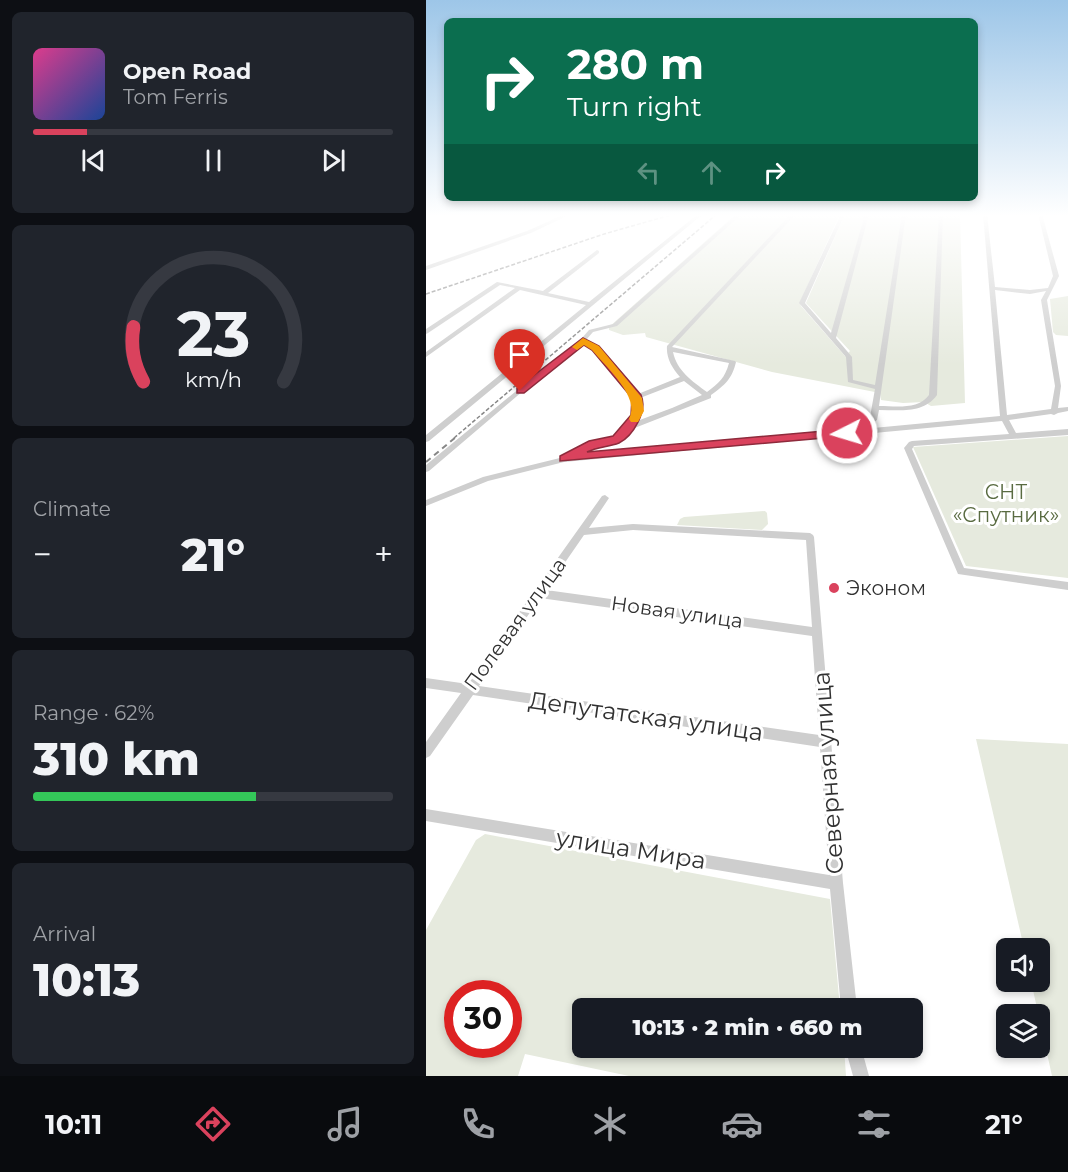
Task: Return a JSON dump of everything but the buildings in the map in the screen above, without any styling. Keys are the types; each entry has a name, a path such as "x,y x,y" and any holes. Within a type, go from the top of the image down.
{"street":[{"path":"543,294 581,264"},
{"path":"426,439 639,264"},
{"path":"426,469 583,341 591,331 613,327 684,264"},
{"path":"708,396 685,378 672,364 669,358 670,345 746,264"},
{"path":"820,264 802,302 850,359 850,381 878,388"},
{"path":"833,338 853,264"},
{"path":"847,433 849,426 873,420 896,264"},
{"path":"875,408 915,407 926,404 931,399 934,388 939,264"},
{"path":"990,264 1004,418 1013,435"},
{"path":"1053,264 1056,276 1044,300 1058,386 1054,413"},
{"path":"426,332 499,283 589,304"},
{"path":"426,355 519,288"},
{"path":"992,288 1030,292 1043,292 1050,289"},
{"path":"583,341 596,348 637,398 639,411 629,427"},
{"path":"564,459 593,444 616,440 621,432 629,427 708,396 731,375 733,362 670,349"},
{"path":"637,398 685,378"},
{"path":"426,503 486,479 564,459 1004,418 1054,413 1068,409"},
{"path":"1068,432 912,444 908,448 961,571 1068,586"},
{"name":"Полевая улица","path":"426,752 605,498"},
{"name":"Северная улица","path":"581,532 633,527 810,537 836,883 848,998"},
{"name":"Новая улица","path":"537,593 818,632"},
{"name":"Депутатская улица","path":"426,683 825,742"},
{"name":"улица Мира","path":"426,815 836,883"},
{"path":"856,1058 861,1076"}],"green space":[{"path":"680,264 817,264 800,302 801,306 845,356 850,351 806,303 823,264 961,264 965,403 931,406 924,402 903,403 881,400 880,393 772,372 646,337 645,333 623,335 609,330 609,327"},
{"path":"1068,296 1068,336 1056,335 1053,332 1050,299"},
{"name":"СНТ «Спутник»","path":"1068,436 1068,578 966,566 913,447"},
{"path":"765,511 768,524 762,530 677,525 684,517"},
{"path":"976,739 1068,744 1068,1076 1052,1076 1048,1058 1050,1058 1050,1004 1036,1004 1033,992 1050,992 1050,938 1022,938"},
{"path":"485,834 830,899 839,998 572,998 572,1058 845,1058 846,1076 629,1076 525,1054 518,1076 426,1076 426,930 476,840"}],"railway":[{"path":"426,294 514,264"},
{"path":"454,438 658,264"},
{"path":"426,462 456,437"}],"slow traffic":[{"path":"577,347 583,341 596,348 637,398 639,411 634,419"}],"place":[{"name":"Эконом","path":"834,588"}],"route":[{"path":"520,391 583,341 596,348 637,398 639,411 637,416 629,427 617,436 616,440 593,444 564,459 847,433"}]}
